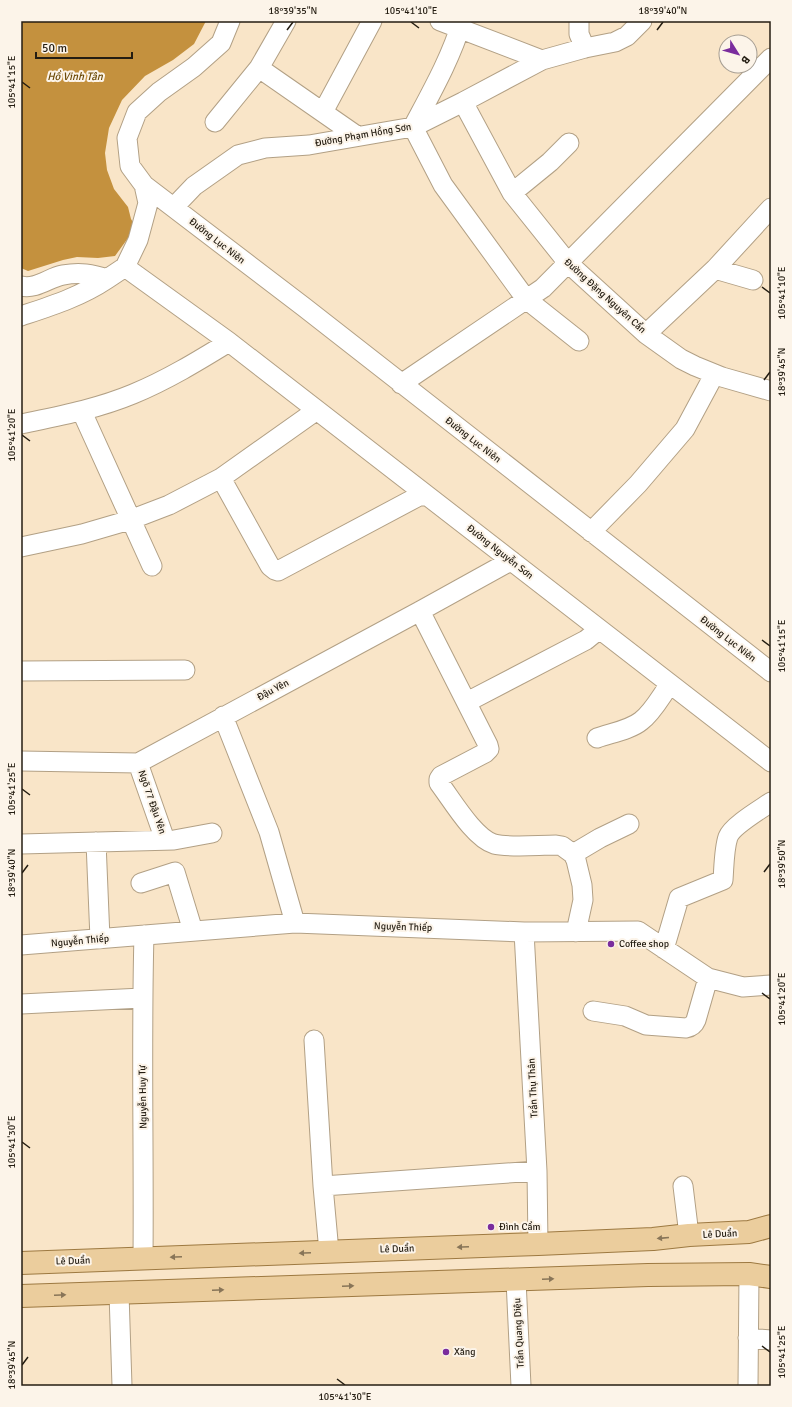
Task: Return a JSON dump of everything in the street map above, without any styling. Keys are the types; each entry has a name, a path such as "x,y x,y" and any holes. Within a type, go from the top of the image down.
{"main road":[{"name":"Lê Duẩn","path":"21,1263 653,1239 689,1235 749,1232 771,1226"},
{"path":"492,1246 495,1281"},
{"path":"119,1293 120,1259"},
{"path":"21,1296 648,1275 749,1274 771,1277"}],"street":[{"path":"21,316 68,300 92,289 125,267 138,240 148,203 144,185 130,166 128,138 137,112 159,92 194,67 221,43 230,21"},
{"path":"215,122 259,68 286,21"},
{"path":"323,112 372,21"},
{"path":"440,21 480,28 542,60"},
{"path":"579,21 579,34 585,48"},
{"name":"Đường Phạm Hồng Sơn","path":"174,208 194,186 238,156 266,148 309,145 413,127 542,60 585,48 615,42 627,36 642,21"},
{"path":"461,25 440,75 413,127 443,185 526,299 579,341"},
{"path":"402,384 543,288 771,58"},
{"path":"259,68 357,136"},
{"name":"Đường Đặng Nguyên Cẩn","path":"463,102 512,192 568,263 646,334 681,359 714,374 771,391"},
{"path":"512,192 550,162 569,143"},
{"name":"Đường Lục Niên","path":"144,185 771,672"},
{"path":"646,334 715,269 771,208"},
{"name":"Đường Nguyễn Sơn","path":"125,267 229,342 771,762"},
{"path":"715,269 753,280"},
{"path":"21,286 24,287 41,284 62,275 88,273 107,279"},
{"path":"21,424 82,412 132,395 177,373 229,342"},
{"path":"591,532 638,484 686,429 714,374"},
{"path":"21,547 82,534 130,520 169,505 221,478 317,410"},
{"path":"82,412 152,566"},
{"path":"221,478 270,566 278,571 419,496 426,495"},
{"name":"Đậu Yên","path":"21,761 138,763 512,561"},
{"path":"420,611 467,702 489,749 485,753 441,776 439,783 474,830 487,841 503,845 556,845 562,846 573,854 576,860 583,892 576,932"},
{"path":"467,702 586,640 597,631 596,627"},
{"path":"21,671 185,670"},
{"path":"597,738 640,722 648,714 670,684"},
{"path":"223,716 269,832 295,923"},
{"name":"Ngõ 77 Đậu Yên","path":"138,763 165,840"},
{"path":"664,949 679,898 723,880 724,858 728,836 744,820 771,802"},
{"path":"573,854 600,838 629,824"},
{"path":"21,844 174,840 212,833"},
{"path":"96,842 100,939"},
{"path":"141,883 174,872 193,931"},
{"name":"Nguyễn Thiếp","path":"21,945 295,923 524,932 638,931 708,978 743,987 771,984"},
{"name":"Trần Thụ Thân","path":"524,932 537,1171 538,1244"},
{"name":"Nguyễn Huy Tự","path":"143,1258 144,1134 142,998 144,935"},
{"path":"593,1011 625,1016 646,1025 689,1028 696,1020 708,978"},
{"path":"21,1004 142,998"},
{"path":"314,1040 323,1186 329,1252"},
{"path":"323,1186 537,1171"},
{"path":"683,1186 689,1235"},
{"path":"748,1386 749,1274"},
{"name":"Trần Quang Diệu","path":"516,1280 521,1386"},
{"path":"119,1293 122,1386"},
{"path":"748,1338 771,1340"}],"water":[{"name":"Hồ Vinh Tân","path":"21,21 206,21 194,44 173,60 145,76 122,100 109,128 105,153 107,170 114,189 128,207 131,219 136,227 115,256 98,258 77,257 28,271 21,268"}],"place":[{"name":"Coffee shop","path":"611,944"},
{"name":"Đình Cẩm","path":"491,1227"},
{"name":"Xăng","path":"446,1352"}]}
